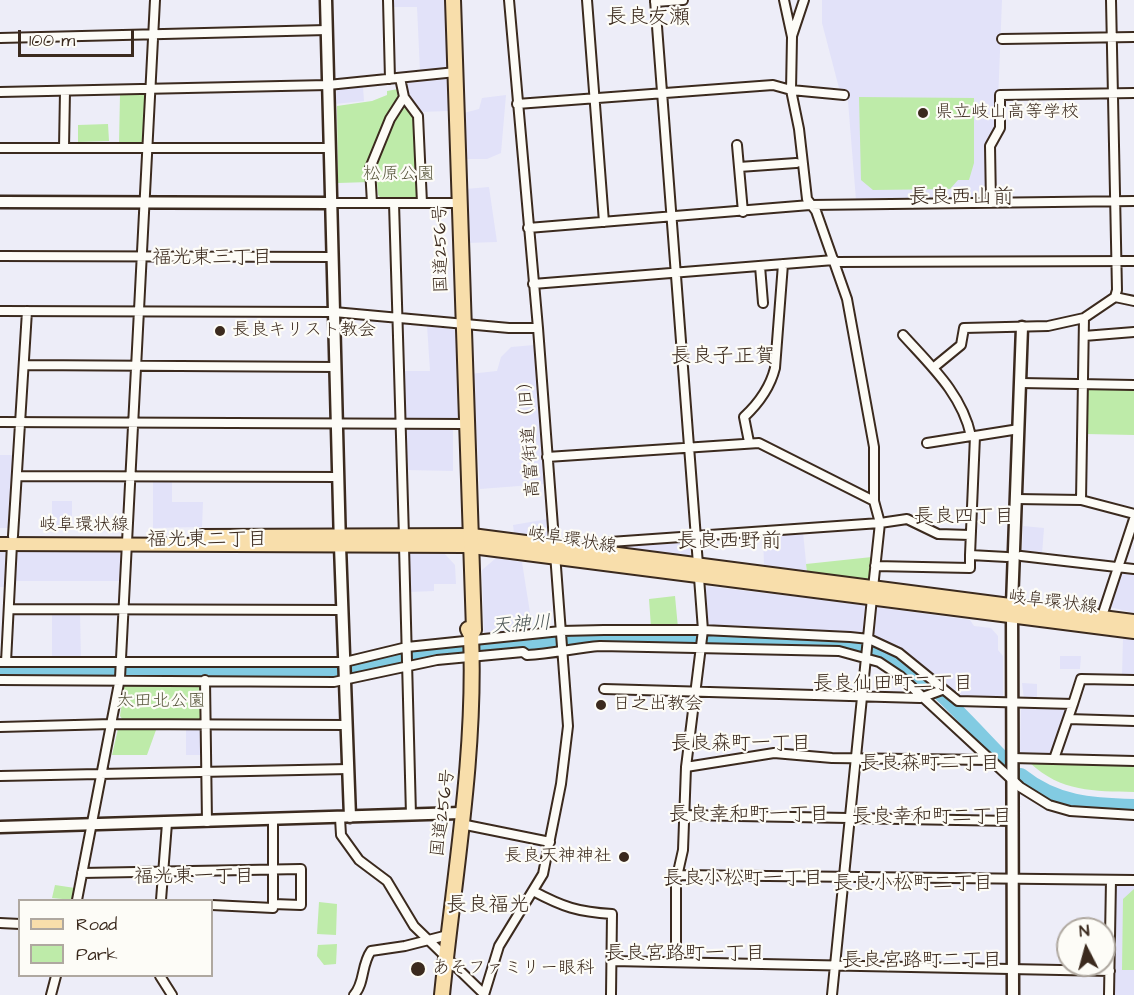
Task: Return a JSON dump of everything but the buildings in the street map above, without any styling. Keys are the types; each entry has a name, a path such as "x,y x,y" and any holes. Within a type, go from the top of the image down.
{"highway":[{"name":"国道256号","path":"442,995 470,746 471,646 474,630 469,541 468,432 465,425 453,0"}],"main road":[{"name":"岐阜環状線","path":"6,540 469,541 1012,611 1134,632"},
{"name":"岐阜環状線","path":"555,551 603,552 699,570"},
{"name":"岐阜環状線","path":"1012,611 1102,616 1134,621"}],"street":[{"path":"77,899 120,680 155,0"},
{"path":"326,0 342,610 349,769 345,818 341,835 356,855 387,881 414,926 484,994"},
{"path":"388,0 390,79"},
{"name":"高富街道（旧）","path":"484,994 499,946 543,874 568,726 538,328 509,0"},
{"path":"587,0 604,222"},
{"path":"676,962 677,875 683,850 686,767 703,630 655,1 683,0"},
{"path":"784,0 792,37 791,90 799,129 807,199 816,211 847,299 869,414 876,463 874,501 880,523 832,995"},
{"path":"792,37 804,0"},
{"path":"933,368 961,345 964,328 1048,327 1084,318 1115,297 1117,290 1110,0"},
{"path":"0,38 327,30"},
{"path":"1002,39 1134,37"},
{"path":"0,93 328,85 456,72"},
{"path":"400,78 404,97 418,116 422,203"},
{"path":"517,104 662,91 773,85 791,90 844,95"},
{"path":"64,148 65,91"},
{"path":"991,203 990,146 1000,128 1000,95 1134,93"},
{"path":"372,203 370,168 390,119 404,97"},
{"path":"738,145 743,212"},
{"path":"0,148 329,148"},
{"path":"740,167 796,163"},
{"path":"0,201 459,203"},
{"path":"528,228 810,205 1134,201"},
{"path":"394,203 411,815"},
{"path":"0,256 332,257"},
{"path":"533,284 677,271 834,261 1134,261"},
{"path":"748,442 744,417 760,400 771,382 775,368 783,264"},
{"path":"760,266 763,303"},
{"path":"1115,297 1134,301"},
{"path":"0,311 334,312 462,324 538,328"},
{"path":"27,311 17,476 6,540 9,609 3,662 345,663 407,647 471,646 497,655 550,654 563,649 600,646 839,651 867,656 900,676 992,760 1049,805 1070,812 1134,815"},
{"path":"1081,500 1084,318"},
{"path":"1013,995 1011,969 1012,611 1022,327"},
{"path":"1084,336 1134,332"},
{"path":"875,566 969,567 973,436 952,390 903,335"},
{"path":"24,365 336,367"},
{"path":"1021,383 1134,385"},
{"path":"0,423 338,422 465,425"},
{"path":"927,442 1019,429"},
{"path":"547,457 748,442 768,446 874,501"},
{"path":"17,476 339,477"},
{"path":"1017,499 1081,500 1134,514"},
{"path":"603,552 610,542 880,523 907,519 938,534 970,535"},
{"path":"1102,616 1134,519"},
{"path":"970,555 1007,557"},
{"path":"1021,556 1044,556 1134,569"},
{"path":"9,609 342,610"},
{"path":"0,680 334,682 471,646 561,631 703,630 869,640 899,653 941,691 958,701 1073,704"},
{"path":"1054,759 1082,679 1134,680"},
{"path":"205,680 207,822"},
{"path":"604,689 862,697 925,697 941,691"},
{"path":"1068,719 1134,721"},
{"path":"0,727 112,724 346,725"},
{"path":"686,767 774,753 856,758 992,760"},
{"path":"1012,759 1134,761"},
{"path":"0,776 102,772 349,769"},
{"path":"0,826 411,815 461,819 550,842"},
{"path":"684,815 1012,821"},
{"path":"213,905 273,908 273,820"},
{"path":"161,899 167,823"},
{"path":"82,873 302,869 301,905 273,904"},
{"path":"677,875 1134,880"},
{"path":"1111,880 1111,917"},
{"path":"533,891 564,908 580,912 612,914 611,995"},
{"path":"0,923 18,924"},
{"path":"354,995 362,980 363,969 370,951 405,946 448,935"},
{"path":"612,961 1056,970"},
{"path":"51,995 56,977"},
{"path":"161,977 172,995"},
{"path":"1109,995 1110,977"}],"shaded area":[{"path":"393,0 447,0 448,69 420,71 417,7 393,7"},
{"name":"県立岐山高等学校","path":"822,0 1002,0 997,127 987,145 987,199 856,200 847,89 840,92 822,23"},
{"path":"447,79 448,111 420,112 408,102 408,81"},
{"path":"363,87 364,101 335,104 337,89"},
{"path":"506,95 501,153 487,159 465,159 464,113 479,109 482,98"},
{"path":"489,187 497,242 467,243 465,189"},
{"path":"427,325 455,330 458,417 455,420 406,419 404,416 403,371 430,371"},
{"path":"534,345 545,484 480,489 476,424 473,425 469,374 497,371 501,357 511,347"},
{"path":"407,427 453,427 453,471 405,470"},
{"path":"0,455 14,455 10,528 0,528"},
{"path":"153,480 172,480 172,502 203,502 202,527 153,528"},
{"path":"52,501 72,501 72,528 52,528"},
{"path":"548,519 547,537 514,533 513,525"},
{"path":"1023,526 1044,528 1042,554 1022,553"},
{"path":"803,532 807,572 764,565 763,535"},
{"path":"690,540 690,556 611,546"},
{"path":"0,550 8,551 6,587 0,587"},
{"path":"15,551 119,552 122,554 121,581 14,581"},
{"path":"408,552 443,552 455,565 456,584 434,584 434,591 409,592"},
{"path":"496,558 522,562 533,632 484,636 482,570"},
{"path":"1124,571 1134,572 1134,613 1110,607 1120,574"},
{"path":"704,586 867,605 863,636 710,628 707,625"},
{"path":"877,607 970,620 974,626 991,628 998,636 998,650 1003,656 1003,696 1001,699 958,697 894,647 873,637 871,632 874,609"},
{"path":"52,612 80,612 81,660 52,660"},
{"path":"1123,638 1134,640 1134,676 1122,676"},
{"path":"1060,656 1081,656 1080,669 1060,669"},
{"path":"1022,683 1037,684 1037,700 1024,700"},
{"path":"1024,707 1065,708 1067,710 1054,752 1051,755 1024,754 1020,751 1021,710"},
{"path":"186,729 202,729 203,755 186,755"},
{"path":"1114,883 1134,883 1134,995 1113,995 1113,977 1116,977 1116,917 1114,917"}],"green space":[{"path":"398,89 400,97 388,116 374,149 370,182 338,183 337,106 372,101 387,95 387,91"},
{"path":"120,94 145,94 142,144 119,144"},
{"path":"859,97 974,98 974,163 969,180 958,180 950,189 873,190 861,180"},
{"name":"松原公園","path":"402,104 406,104 420,120 421,186 417,197 381,198 378,195 376,167"},
{"path":"108,124 109,141 78,142 78,125"},
{"path":"1089,388 1134,388 1134,435 1086,434 1087,390"},
{"path":"872,557 870,580 807,572 806,564"},
{"path":"675,596 678,628 651,627 649,599"},
{"name":"太田北公園","path":"129,683 202,684 203,717 199,721 123,720 120,716 124,686"},
{"path":"118,729 156,730 147,755 112,755"},
{"path":"1030,763 1134,765 1134,792 1092,790 1066,785 1042,773"},
{"path":"55,885 75,888 73,899 52,898"},
{"path":"1134,889 1134,970 1122,970 1123,899"},
{"path":"319,902 337,904 336,935 317,934"},
{"path":"337,944 336,964 324,965 317,956 318,945"}],"waterway":[{"name":"天神川","path":"0,672 310,673 485,647 585,640 837,643 854,645 886,655 918,675 949,702 1005,760"},
{"name":"天神川","path":"1021,775 1047,792 1074,801 1134,806"}],"place":[{"name":"県立岐山高等学校","path":"923,113"},
{"name":"長良キリスト教会","path":"220,331"},
{"name":"日之出教会","path":"601,705"},
{"name":"長良天神神社","path":"624,857"},
{"name":"あそファミリー眼科","path":"418,969"}],"district":[{"name":"長良友瀬","path":"648,19"},
{"name":"長良西山前","path":"961,199"},
{"name":"福光東三丁目","path":"212,259"},
{"name":"長良子正賀","path":"723,358"},
{"name":"長良四丁目","path":"964,518"},
{"name":"福光東二丁目","path":"207,541"},
{"name":"長良西野前","path":"729,543"},
{"name":"長良仙田町二丁目","path":"893,685"},
{"name":"長良森町一丁目","path":"741,745"},
{"name":"長良森町二丁目","path":"930,765"},
{"name":"長良幸和町一丁目","path":"749,816"},
{"name":"長良幸和町二丁目","path":"932,818"},
{"name":"福光東一丁目","path":"194,878"},
{"name":"長良小松町一丁目","path":"743,880"},
{"name":"長良小松町二丁目","path":"913,885"},
{"name":"長良福光","path":"488,907"},
{"name":"長良宮路町一丁目","path":"685,955"},
{"name":"長良宮路町二丁目","path":"922,962"}]}
